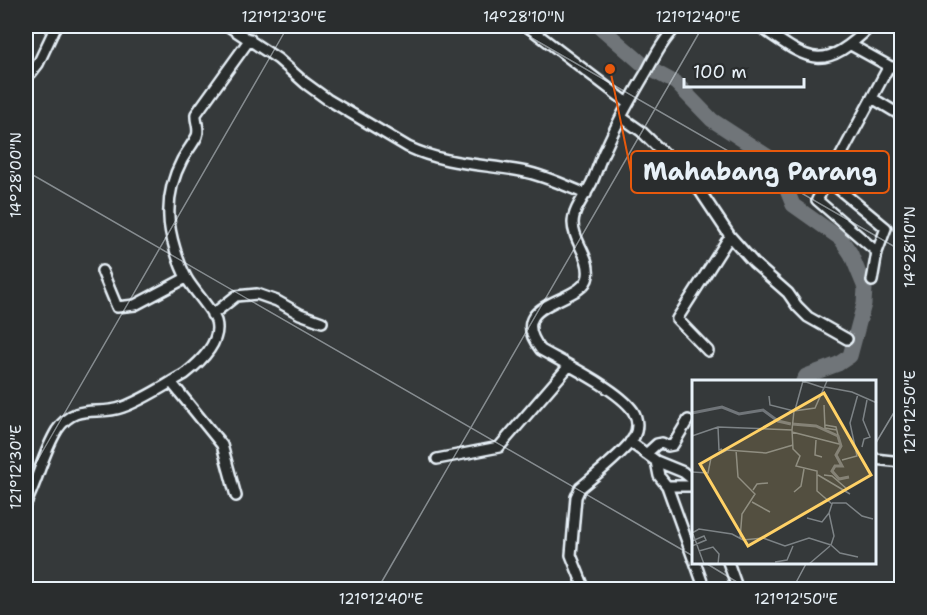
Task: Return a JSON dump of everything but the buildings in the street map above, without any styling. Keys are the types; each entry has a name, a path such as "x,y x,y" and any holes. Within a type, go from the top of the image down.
{"street":[{"path":"26,73 31,73 38,64 56,26"},
{"path":"228,26 278,59 327,99 408,147 466,164 532,174 586,194"},
{"path":"26,502 43,458 58,429 72,414 86,410 111,411 125,407 193,367 211,347 216,334 216,320 186,278 169,229 170,194 182,161 197,135 196,114 247,37 250,26"},
{"path":"527,26 628,103"},
{"path":"585,590 572,555 576,497 580,488 630,442 637,428 634,412 614,393 541,350 535,343 532,319 539,310 579,288 588,276 586,262 573,225 575,214 628,103 665,38 678,26"},
{"path":"759,26 790,47 811,56 828,58 850,45 871,26"},
{"path":"850,45 889,66 902,70"},
{"path":"877,252 817,200 889,66"},
{"path":"872,98 902,116"},
{"path":"621,117 640,130 696,185 730,236 754,263 788,293 808,316 847,339"},
{"path":"829,181 886,228 877,252 872,281"},
{"path":"708,351 677,319 730,236"},
{"path":"102,271 117,307 135,305 186,278"},
{"path":"212,315 236,296 257,294 322,322"},
{"path":"437,459 499,447 569,366"},
{"path":"171,382 222,446 236,496"},
{"path":"646,454 657,444 673,445 688,420"},
{"path":"630,442 656,461 683,472 692,481"},
{"path":"876,459 902,462"},
{"path":"656,461 659,476 668,486 692,555"},
{"path":"668,486 692,486"},
{"path":"696,564 705,590"},
{"path":"729,564 738,590"},
{"path":"26,587 30,590"}],"waterway":[{"path":"599,26 646,67"},
{"path":"650,69 676,83 712,120 775,161 793,205 841,239 851,254 865,288 864,304 850,356 838,364 806,376 804,380"}],"place":[{"name":"Mahabang Parang","path":"610,69"}]}
